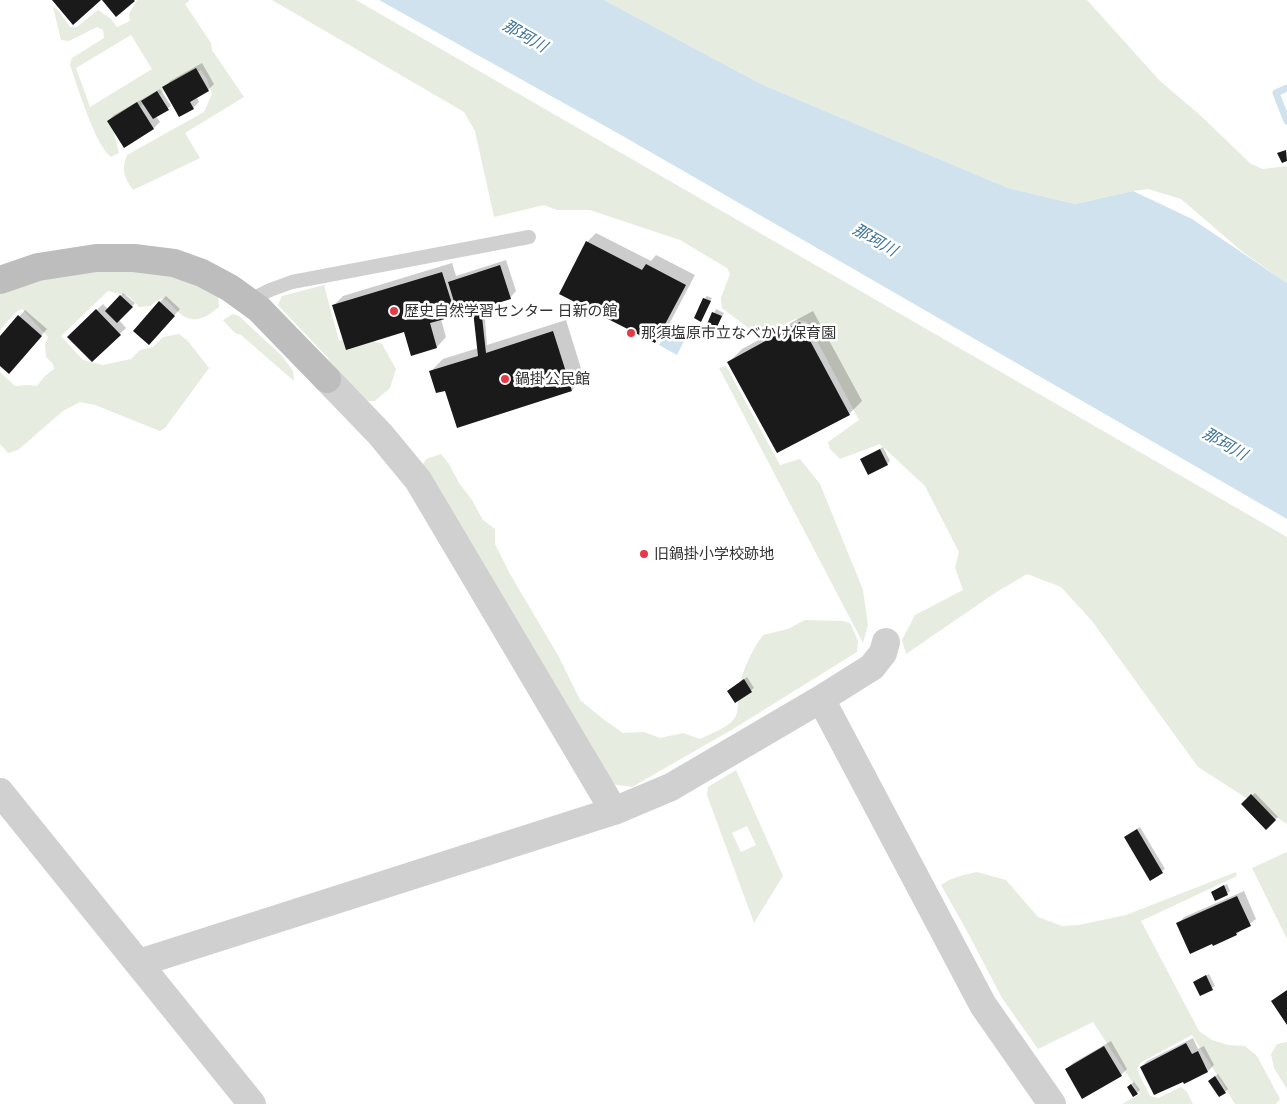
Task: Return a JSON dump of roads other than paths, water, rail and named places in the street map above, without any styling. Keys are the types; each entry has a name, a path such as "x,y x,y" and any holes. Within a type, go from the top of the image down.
{"street":[{"path":"0,280 47,266 96,258 134,258 174,264 202,273 230,288 258,309 380,434 418,480 614,811"},
{"path":"138,963 614,811 671,787 820,700 872,667 883,653 886,642"},
{"path":"820,700 983,1006 1052,1104"},
{"path":"0,792 252,1104"}],"lane":[{"path":"248,301 292,282 529,238"}],"water":[{"name":"那珂川","path":"379,0 604,0 761,84 1008,188 1075,204 1133,191 1192,219 1287,283 1287,519 621,135"},
{"path":"671,322 689,331 677,355 659,345"}],"waterway":[{"path":"1287,88 1276,93 1287,121"}],"place":[{"name":"歴史自然学習センター 日新の館","path":"394,311"},
{"name":"那須塩原市立なべかけ保育園","path":"631,333"},
{"name":"鍋掛公民館","path":"505,379"},
{"name":"旧鍋掛小学校跡地","path":"644,554"}]}
